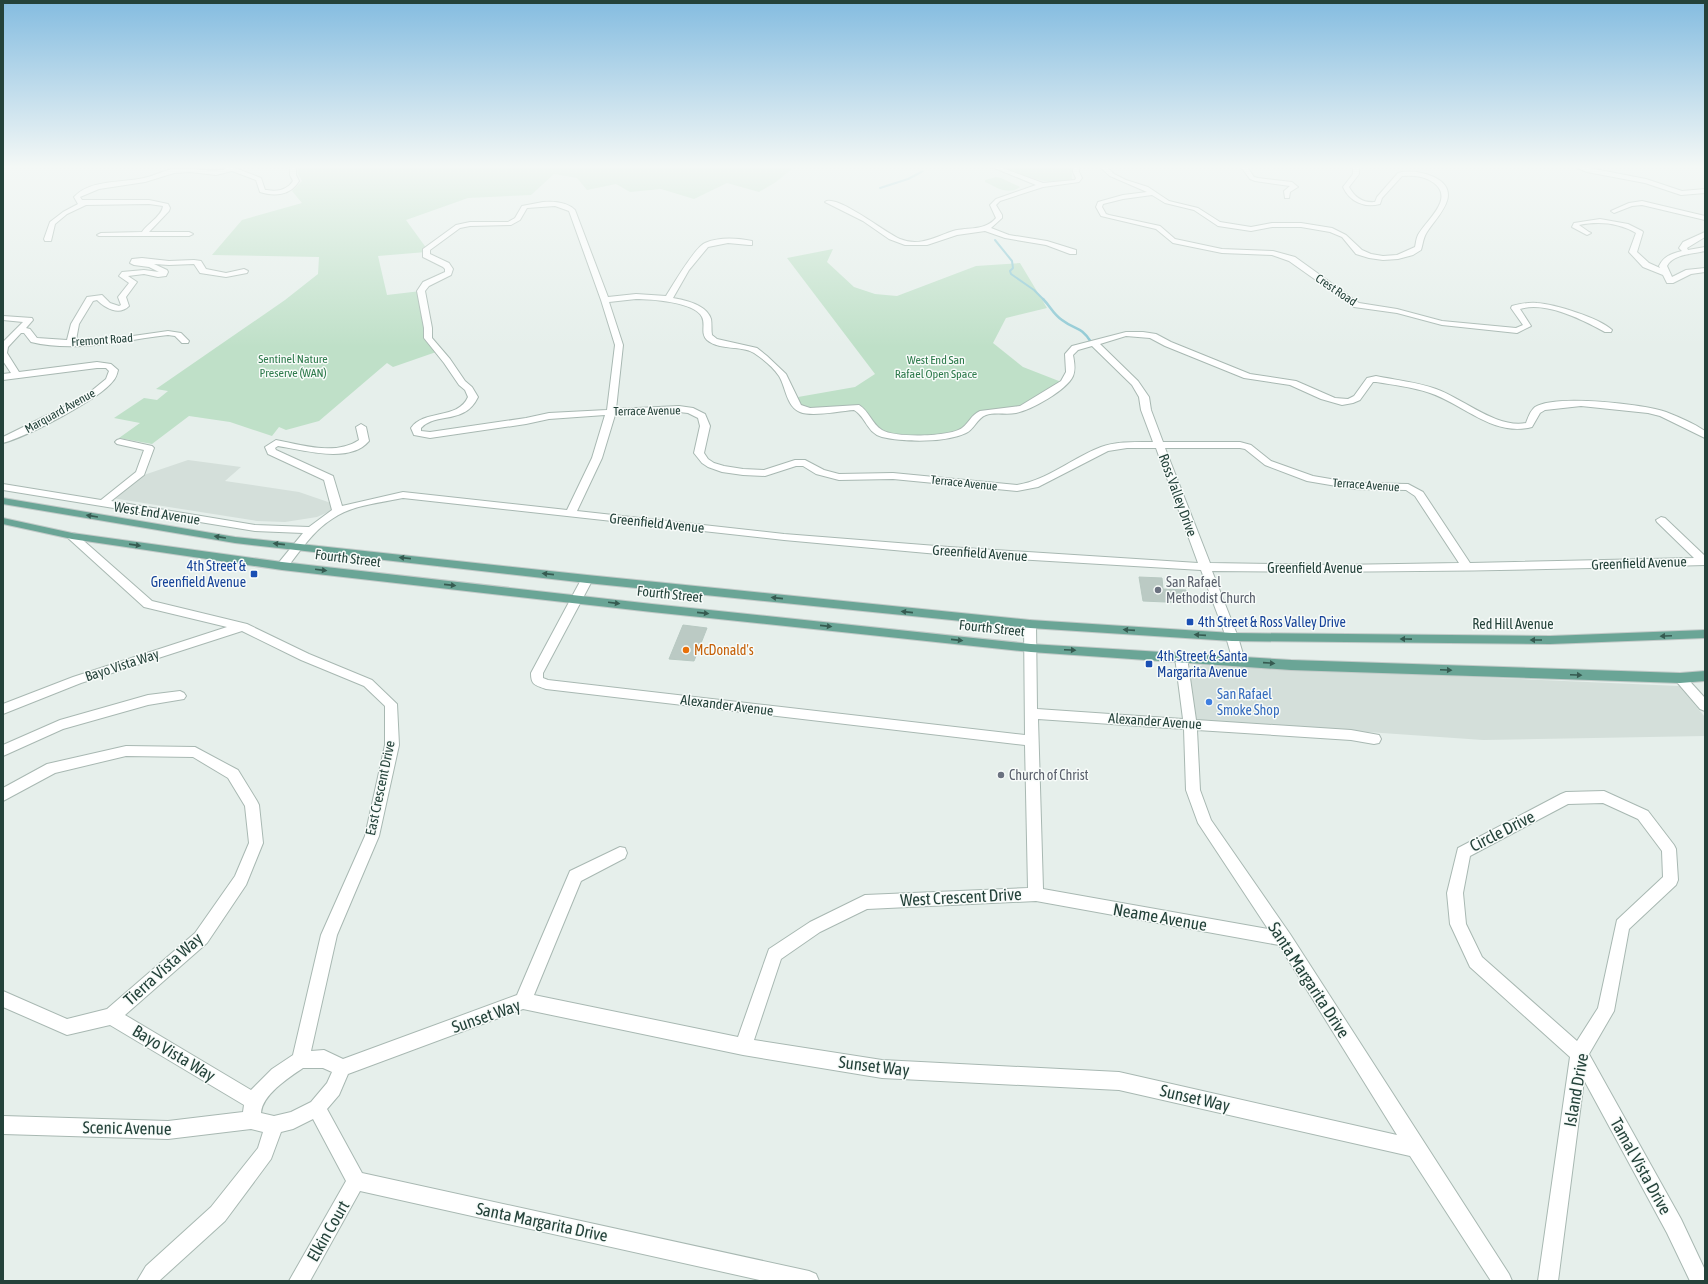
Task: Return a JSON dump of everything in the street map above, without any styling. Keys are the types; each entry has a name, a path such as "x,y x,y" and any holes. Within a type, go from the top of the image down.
{"main road":[{"name":"Fourth Street","path":"3,501 235,540 587,579 1030,624 1232,637 1321,638"},
{"name":"Fourth Street","path":"3,521 72,536 282,566 1031,648 1337,666 1680,678"},
{"name":"Red Hill Avenue","path":"1321,638 1550,640 1705,634"},
{"path":"1680,678 1705,676"}],"street":[{"path":"48,239 51,227"},
{"path":"145,233 149,227"},
{"name":"Terrace Avenue","path":"457,227 427,249 426,255 449,268 448,273 424,286 421,291 428,328 428,338 448,361 473,397 469,406 460,411 423,422 416,428 418,433 423,435 526,421 549,416 679,409 698,413 702,416 705,426 699,453 705,461 722,469 765,473 795,463 805,463 820,472 839,477 893,476 1017,488 1034,485 1105,449 1127,445 1240,445 1248,447 1268,463 1311,479 1354,486 1408,487 1413,489 1418,494 1466,566"},
{"name":"Terrace Avenue","path":"578,227 606,300"},
{"path":"876,227 894,240 903,243 926,244 954,233 987,229 1012,239 1047,243 1073,252"},
{"name":"Crest Road","path":"1158,227 1173,241 1222,251 1264,252 1288,257 1301,264 1317,278 1346,299 1364,308 1397,311 1442,324 1518,331 1527,326 1515,308 1519,306 1533,305 1572,313 1608,330"},
{"path":"1237,227 1251,229 1266,227"},
{"path":"1313,227 1332,230 1344,236 1359,252 1369,256 1383,258 1398,257 1410,253 1418,248 1421,236 1427,227"},
{"path":"1575,227 1578,230 1587,233"},
{"path":"1632,227 1640,232 1633,252 1646,265 1668,274"},
{"path":"101,235 128,235 145,233 189,234"},
{"path":"1687,253 1683,248 1686,244 1705,234"},
{"path":"669,298 686,269 706,245 728,241 749,243"},
{"path":"1705,249 1674,255 1666,260 1664,266 1670,281 1690,272 1705,270"},
{"path":"71,343 75,324 90,299 99,298 112,308 123,308 125,303 122,297 132,282 123,276 125,274 144,272 158,275 163,274 164,272 151,265 134,263 134,261 142,260 169,263 194,262 198,263 203,271 218,274 244,272"},
{"path":"571,513 597,458 611,412 619,345 606,300 634,296 669,298 695,307 705,314 707,320 707,334 711,338 717,342 745,347 756,351 782,373 795,404 803,410 856,407 861,409 875,430 881,434 893,436 920,437 952,435 962,432 968,428 977,415 983,413 1016,410 1024,407 1064,383 1068,378 1072,367 1069,356 1071,351 1083,346 1126,334 1143,334 1153,336 1168,344 1247,376 1260,380 1294,383 1324,398 1335,401 1352,401 1357,398 1370,380 1384,380 1436,391 1480,416 1510,426 1520,427 1529,425 1533,421 1535,412 1540,408 1570,403 1648,410 1663,414 1694,428 1705,435"},
{"path":"3,318 29,320 4,346 3,353 16,375"},
{"name":"Fremont Road","path":"20,330 27,331 34,340 71,343 120,341 168,332 176,333 184,341"},
{"name":"Ross Valley Drive","path":"1094,343 1140,390 1144,397 1146,410 1232,637 1239,661"},
{"name":"Marquard Avenue","path":"3,377 97,365 108,366 114,370 110,380 87,399 3,440"},
{"path":"338,512 329,478 280,457 271,452 270,447 276,443 316,450 351,449 364,441 361,427"},
{"path":"102,504 140,473 149,448 120,442"},
{"name":"West End Avenue","path":"3,487 255,528 312,530"},
{"name":"Greenfield Avenue","path":"282,566 312,530 329,516 363,503 403,495 784,537 949,551 1205,567 1338,569 1587,565 1704,560"},
{"path":"1661,520 1704,560"},
{"name":"East Crescent Drive","path":"72,536 148,604 243,627 305,657 368,683 391,704 392,745 372,836 329,935 300,1060"},
{"name":"Alexander Avenue","path":"587,579 537,673 537,680 546,684 1032,741"},
{"name":"West Crescent Drive","path":"743,1046 775,954 815,927 865,902 1036,894 1030,624"},
{"name":"Bayo Vista Way","path":"3,709 77,680 243,627"},
{"name":"Santa Margarita Drive","path":"1181,657 1190,723 1193,790 1205,823 1284,939 1502,1281"},
{"path":"1680,678 1705,706"},
{"path":"3,751 17,743 60,725 148,700 180,696"},
{"name":"Alexander Avenue","path":"1031,714 1190,723 1352,735 1374,739"},
{"name":"Tierra Vista Way","path":"3,794 52,768 126,751 195,752 233,774 252,806 256,843 242,880 201,938 111,1016"},
{"name":"Circle Drive","path":"1579,1054 1476,962 1458,924 1455,893 1463,852 1566,798 1604,797 1643,815"},
{"name":"Island Drive","path":"1548,1281 1579,1054 1606,1010 1622,925 1671,880 1669,849 1643,815"},
{"path":"523,1001 574,876 620,853"},
{"name":"Neame Avenue","path":"1036,894 1284,939"},
{"path":"3,999 66,1027 111,1016"},
{"name":"Sunset Way","path":"342,1068 523,1001 743,1046 882,1069 1118,1081 1416,1148"},
{"name":"Bayo Vista Way","path":"111,1016 253,1101"},
{"name":"Tamal Vista Drive","path":"1579,1054 1674,1226 1700,1281"},
{"path":"147,1281 153,1272 218,1214 265,1153 274,1125 293,1120 317,1108 332,1089 342,1068 324,1059 300,1060 278,1075 253,1101 251,1120"},
{"path":"317,1108 356,1182"},
{"name":"Scenic Avenue","path":"3,1125 168,1130 251,1120 274,1125"},
{"name":"Santa Margarita Drive","path":"356,1182 809,1281"},
{"name":"Elkin Court","path":"299,1281 356,1182"}],"shaded area":[{"path":"188,460 241,467 225,481 299,492 331,503 333,510 317,517 285,522 257,521 112,498 141,476"},
{"path":"1202,665 1679,686 1705,717 1705,736 1483,740 1196,720 1190,673"}],"green space":[{"name":"Sentinel Nature Preserve (WAN)","path":"236,227 411,227 427,249 426,252 378,256 387,295 421,291 428,338 439,351 393,367 387,363 319,421 286,430 279,427 272,436 230,422 189,416 152,444 119,438 140,423 114,418 144,398 157,400 168,391 156,389 285,300 318,274 319,257 212,255"},
{"name":"West End San Rafael Open Space","path":"833,249 827,262 854,287 875,294 897,296 976,266 1020,263 1047,308 1006,318 993,343 1023,367 1064,383 1016,410 983,413 962,432 912,437 881,434 861,409 803,410 798,397 855,387 875,374 787,258"}],"building":[{"name":"San Rafael Methodist Church","path":"1139,577 1162,578 1163,589 1186,590 1188,603 1143,601"},
{"name":"McDonald's","path":"683,625 707,628 694,661 669,659"}],"waterway":[{"path":"995,240 1012,261 1013,268 1010,271 1011,274 1034,290 1043,299"},
{"path":"1043,299 1059,318 1084,333 1091,342"}],"place":[{"name":"4th Street & Greenfield Avenue","path":"254,574"},
{"name":"San Rafael Methodist Church","path":"1158,590"},
{"name":"4th Street & Ross Valley Drive","path":"1190,622"},
{"name":"McDonald's","path":"686,650"},
{"name":"4th Street & Santa Margarita Avenue","path":"1149,664"},
{"name":"San Rafael Smoke Shop","path":"1209,702"},
{"name":"Church of Christ","path":"1001,775"}]}
